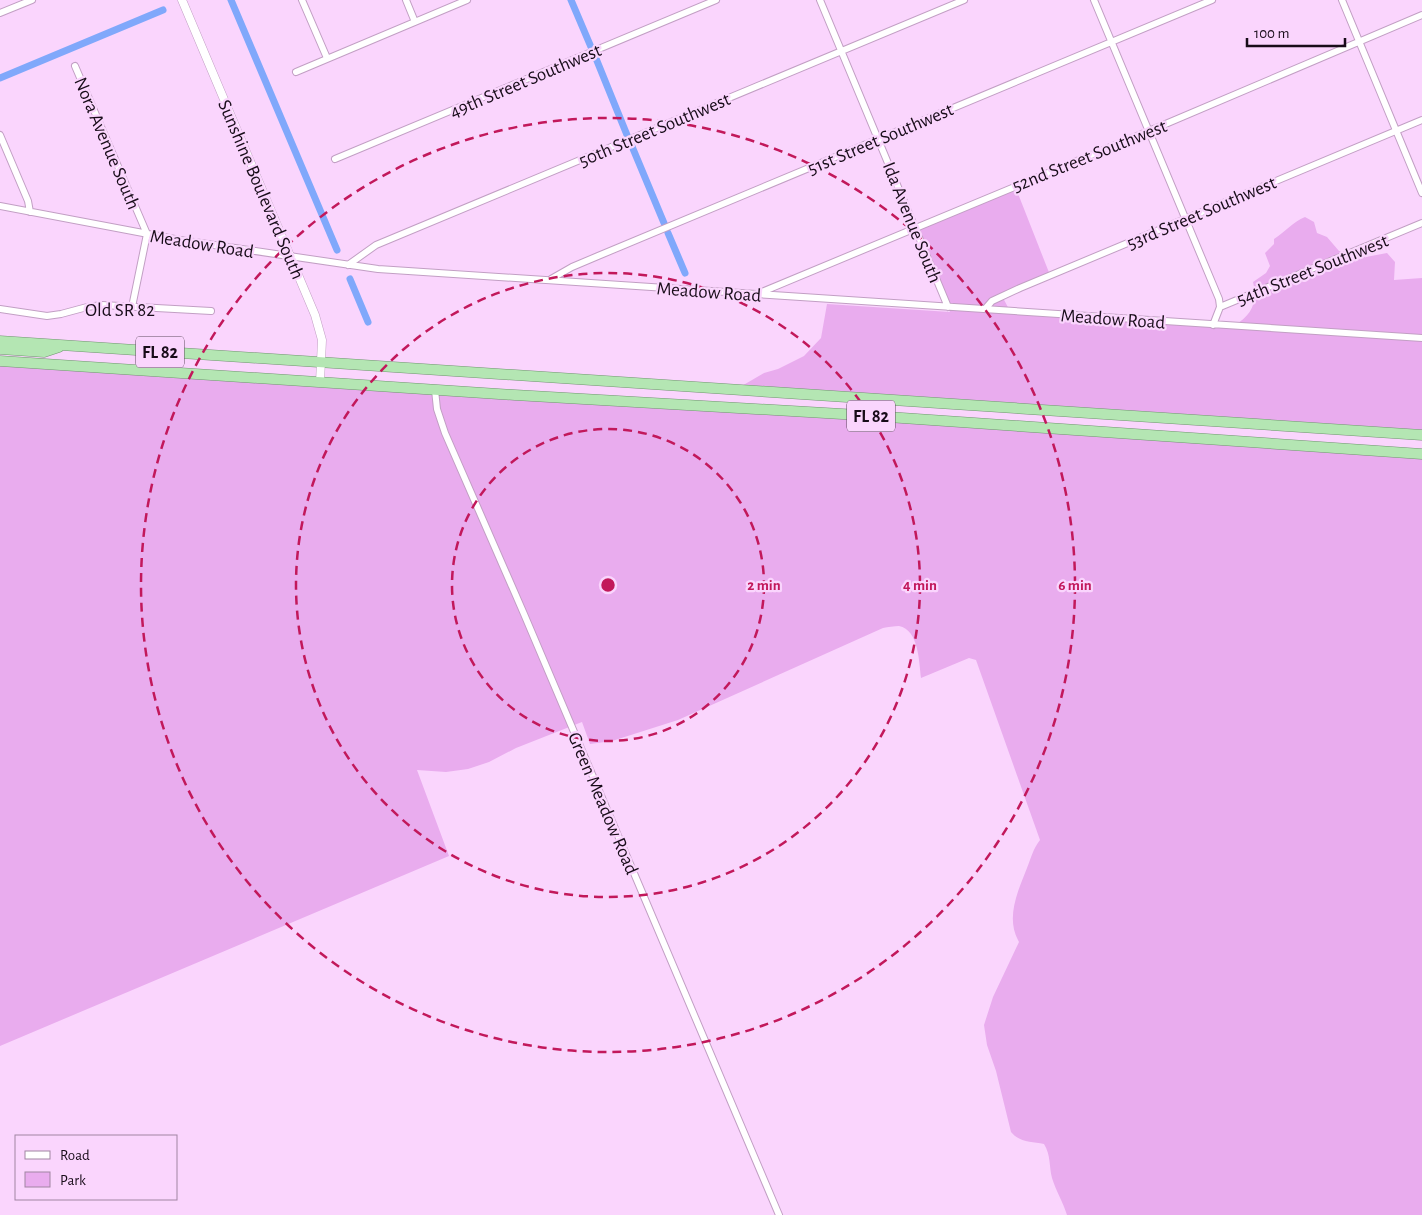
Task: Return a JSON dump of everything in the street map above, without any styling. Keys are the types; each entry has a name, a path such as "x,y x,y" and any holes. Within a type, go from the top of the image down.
{"highway":[{"name":"FL 82","path":"0,341 1422,435"},
{"path":"0,349 44,352 64,346"},
{"name":"FL 82","path":"0,361 435,390 859,415 1422,454"},
{"path":"1231,441 1232,422"}],"street":[{"path":"0,13 32,0"},
{"name":"Sunshine Boulevard South","path":"182,0 318,323 322,340 320,382"},
{"path":"302,0 327,58"},
{"path":"406,0 415,22"},
{"path":"296,72 467,0"},
{"name":"49th Street Southwest","path":"334,159 716,0"},
{"name":"Ida Avenue South","path":"820,0 948,307"},
{"name":"50th Street Southwest","path":"348,264 376,245 964,0"},
{"path":"1094,0 1219,300 1220,307"},
{"name":"51st Street Southwest","path":"550,280 598,256 1212,0"},
{"path":"1342,0 1422,193"},
{"name":"52nd Street Southwest","path":"756,294 1149,131 1422,15"},
{"name":"Nora Avenue South","path":"75,66 147,234"},
{"name":"53rd Street Southwest","path":"985,309 992,301 1000,297 1422,120"},
{"path":"0,135 28,201 30,212"},
{"name":"Meadow Road","path":"0,206 147,234 378,269 1422,338"},
{"name":"54th Street Southwest","path":"1213,325 1220,307 1422,223"},
{"path":"132,307 147,234"},
{"name":"Old SR 82","path":"0,309 47,316 102,305 211,311"},
{"name":"Green Meadow Road","path":"435,390 437,409 445,433 780,1215"}],"green space":[{"path":"1015,186 1050,275 1002,296 1011,313 1235,325 1246,317 1252,307 1255,296 1253,282 1266,273 1270,266 1265,253 1274,244 1274,239 1305,217 1314,222 1317,233 1327,237 1339,251 1361,254 1366,257 1387,253 1395,262 1394,280 1422,278 1422,431 740,387 764,373 778,369 804,356 821,338 827,304 950,312 917,227"},
{"path":"0,364 1422,457 1422,1215 1067,1215 1052,1178 1049,1157 1044,1144 1022,1140 1011,1132 996,1071 987,1045 984,1025 993,997 1019,942 1013,924 1014,905 1032,854 1040,840 976,660 969,658 921,678 917,648 914,640 906,629 899,626 883,628 678,720 612,741 590,744 582,722 516,748 489,762 468,769 446,772 417,770 449,856 0,1046"}],"waterway":[{"path":"231,0 337,250"},
{"path":"571,0 591,47"},
{"path":"0,78 163,10"},
{"path":"595,56 627,135"},
{"path":"631,144 664,223"},
{"path":"668,233 685,273"},
{"path":"350,279 368,322"}]}
